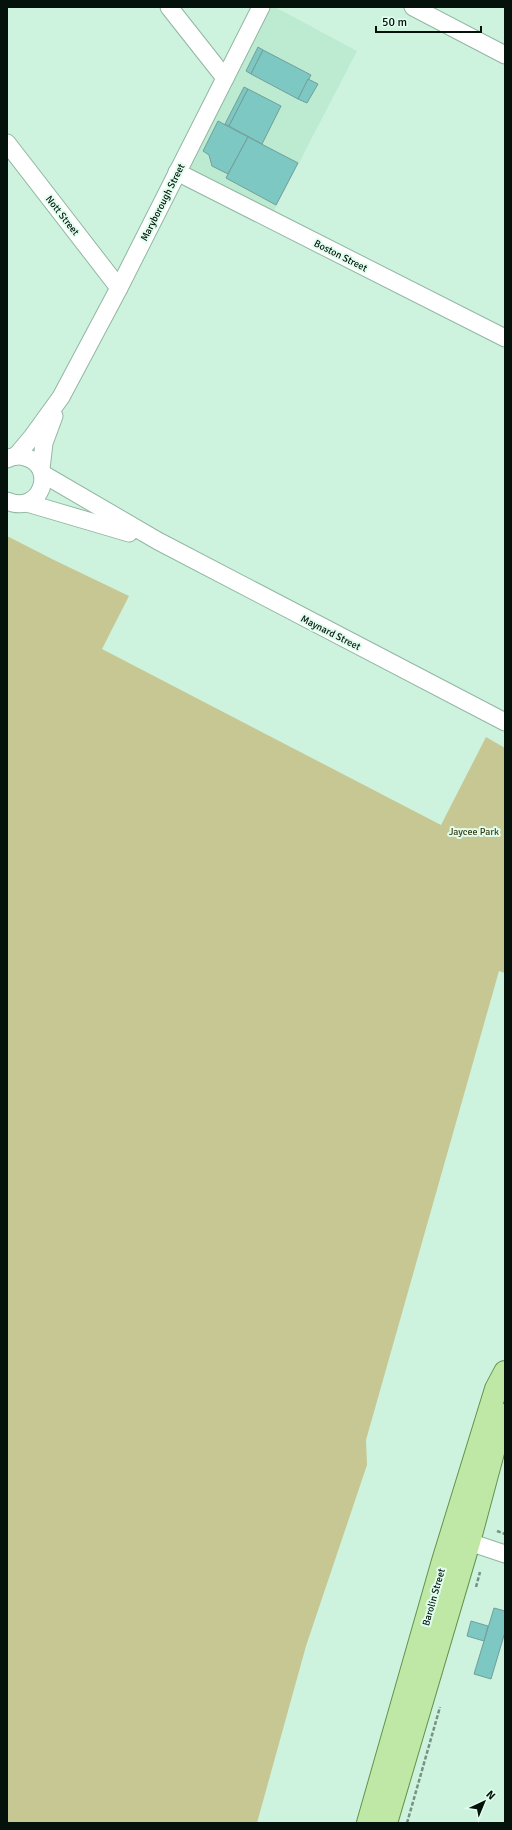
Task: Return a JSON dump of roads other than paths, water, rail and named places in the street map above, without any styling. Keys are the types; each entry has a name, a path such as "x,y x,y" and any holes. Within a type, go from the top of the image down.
{"main road":[{"name":"Barolin Street","path":"386,1823 460,1539 496,1389 505,1372"},
{"name":"Barolin Street","path":"368,1823 460,1539 505,1408"}],"street":[{"path":"169,7 225,78"},
{"name":"Maryborough Street","path":"15,505 35,498 40,492 43,483 42,472 44,443 61,397 119,288 261,7"},
{"path":"413,7 505,55"},
{"name":"Nott Street","path":"7,143 119,288"},
{"name":"Boston Street","path":"177,172 505,338"},
{"name":"Maryborough Street","path":"10,457 32,437 61,397"},
{"name":"Maynard Street","path":"10,457 30,458 42,472 158,542 505,722"},
{"name":"Maynard Street","path":"15,505 158,542"},
{"path":"460,1539 505,1554"}],"park label":[{"name":"Jaycee Park","path":"474,831"}]}
